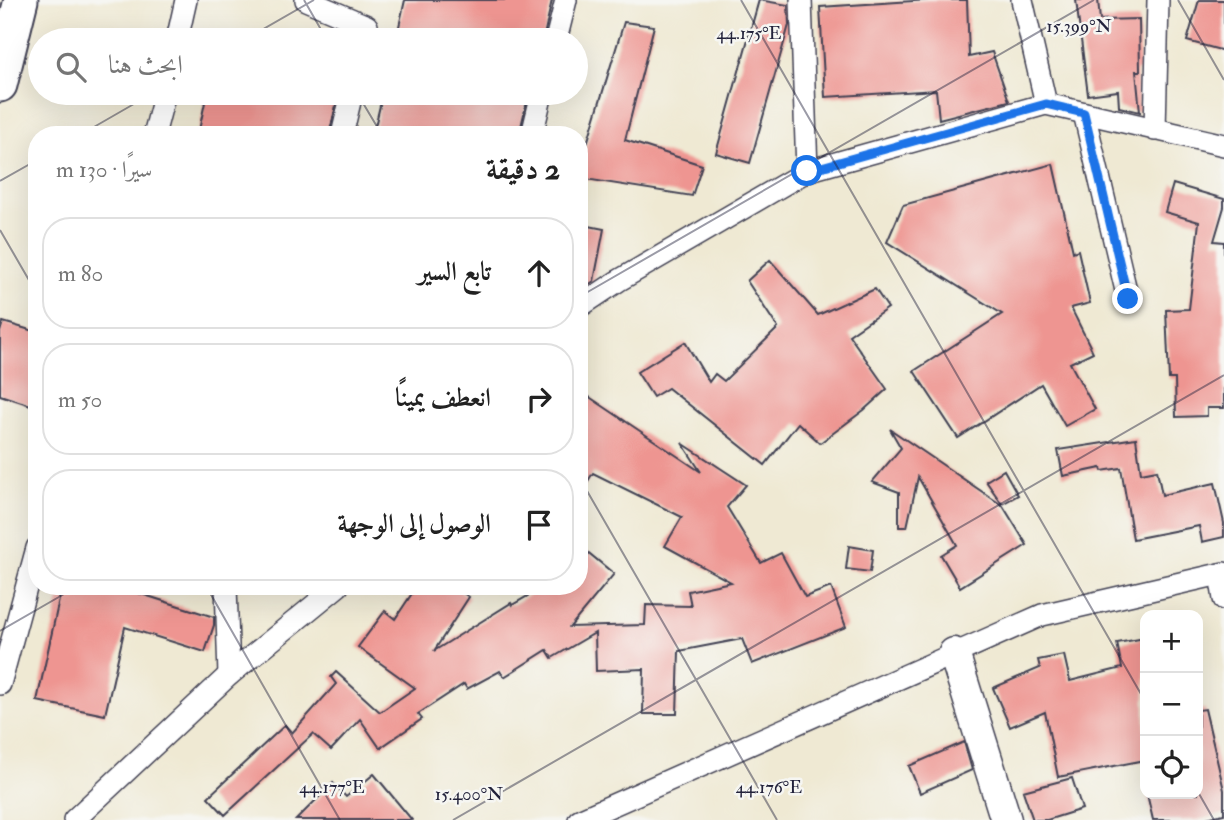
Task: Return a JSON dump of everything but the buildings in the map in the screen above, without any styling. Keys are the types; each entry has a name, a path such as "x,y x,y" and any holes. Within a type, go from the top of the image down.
{"main road":[{"path":"0,85 20,0"}],"street":[{"path":"180,28 186,0"},
{"path":"559,28 566,0"},
{"path":"801,0 807,171"},
{"path":"1022,0 1046,104"},
{"path":"1155,130 1158,0"},
{"path":"317,2 367,28"},
{"path":"588,301 807,171 1046,104 1224,145"},
{"path":"156,126 162,105"},
{"path":"344,126 349,105"},
{"path":"533,126 539,105"},
{"path":"1084,113 1128,299"},
{"path":"579,820 1042,615 1222,574 1224,599"},
{"path":"0,684 28,581"},
{"path":"226,595 229,675"},
{"path":"74,820 229,675 327,595"},
{"path":"954,653 1006,820"}],"route":[{"path":"807,171 1046,104 1084,113 1128,299"}]}
